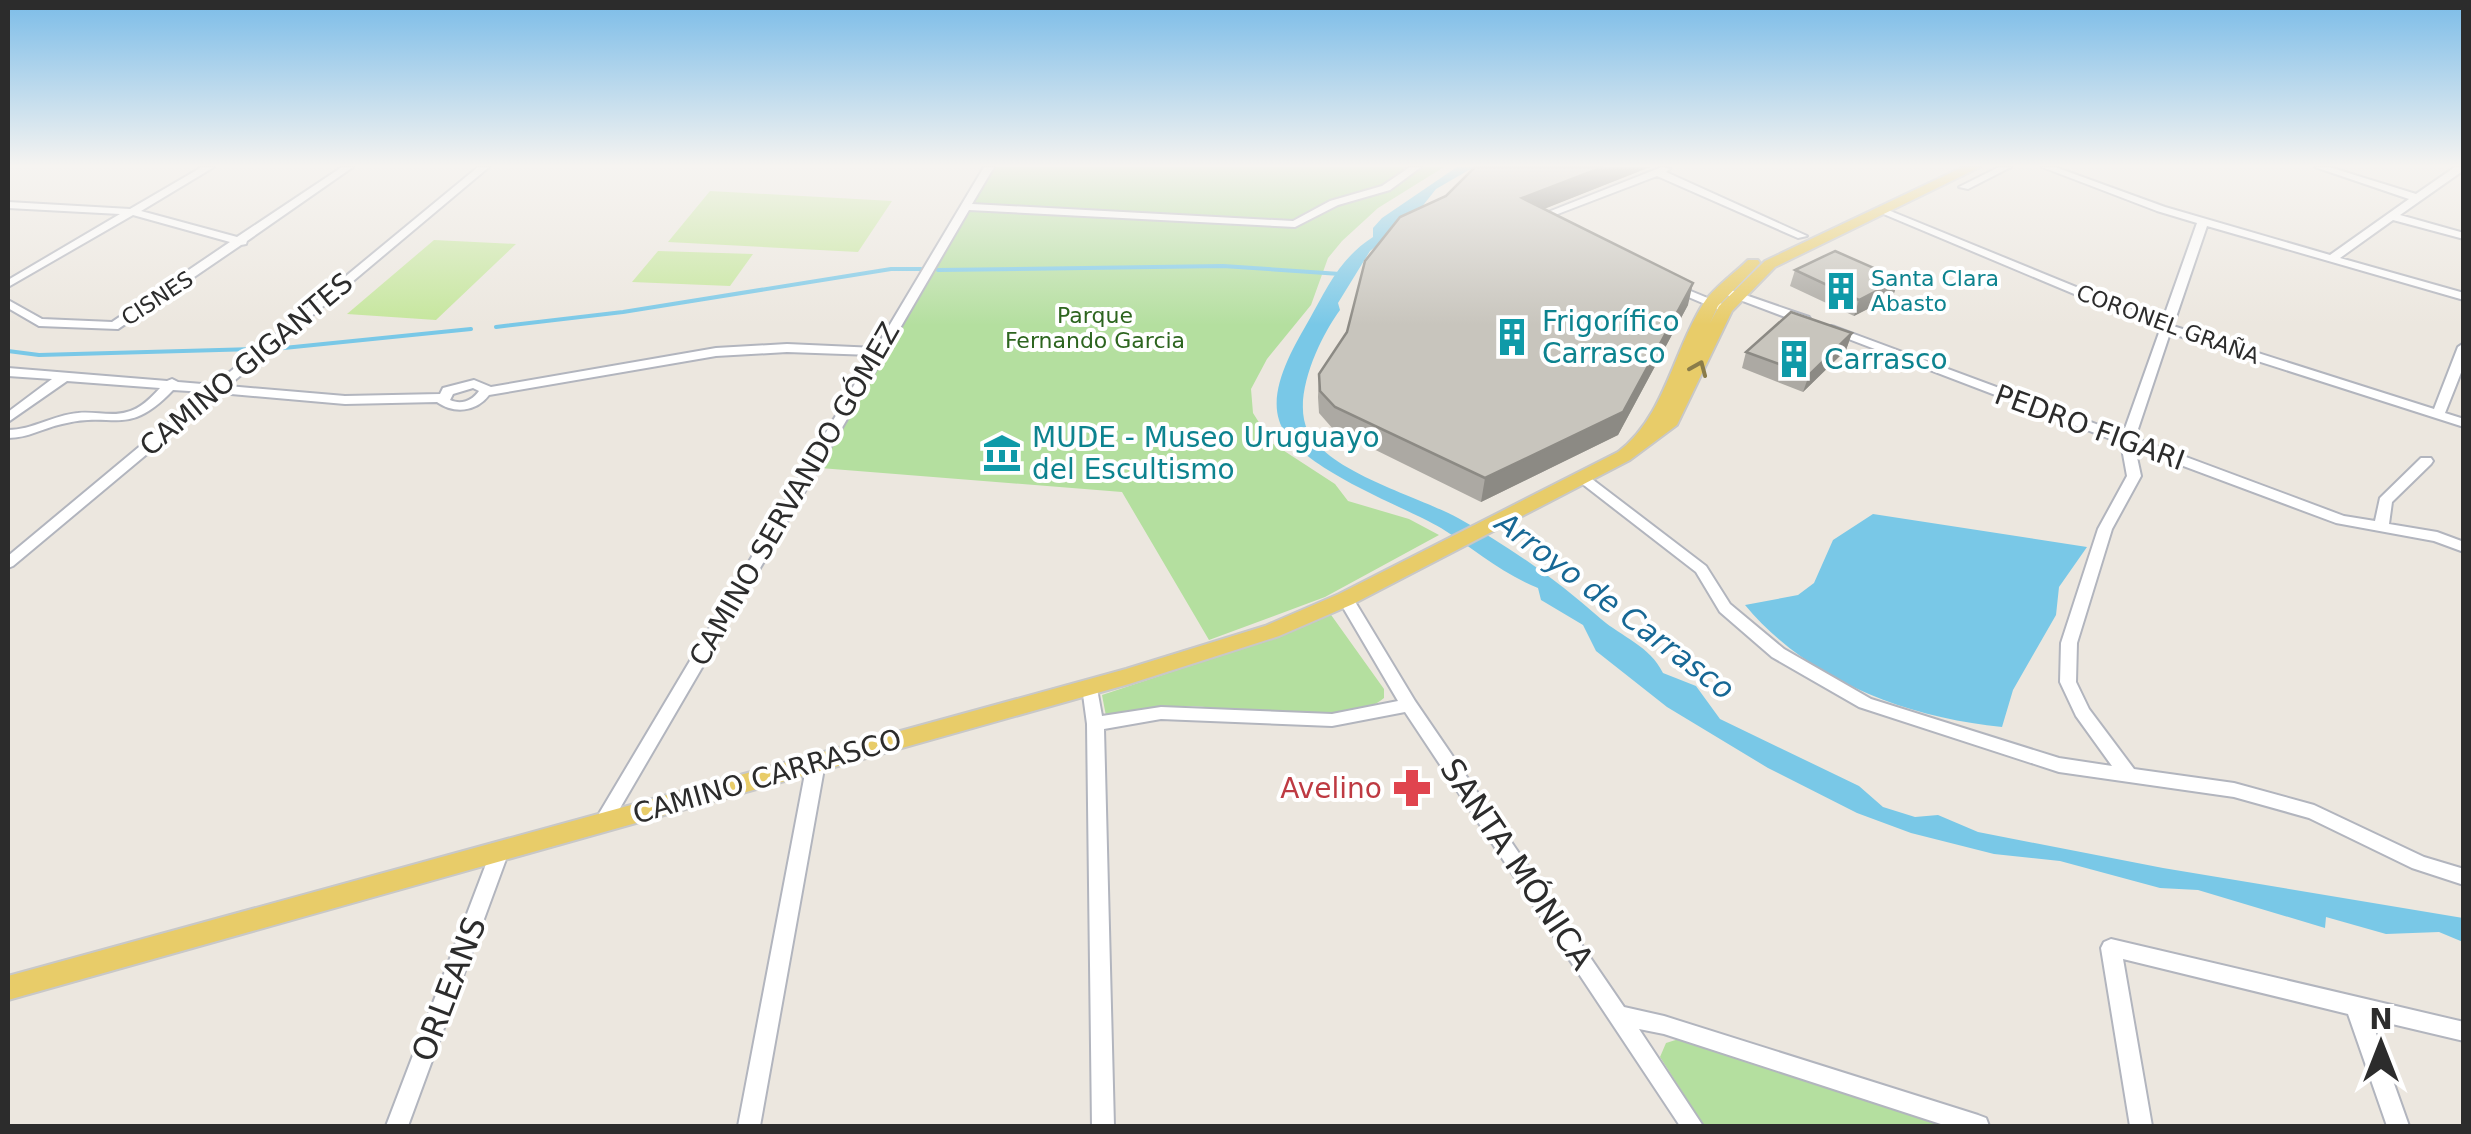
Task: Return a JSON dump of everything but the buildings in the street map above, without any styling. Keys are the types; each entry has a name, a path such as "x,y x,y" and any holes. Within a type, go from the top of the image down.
{"main road":[{"path":"1729,292 1758,259 1837,220"},
{"path":"1729,292 1784,256 1859,220"},
{"name":"CAMINO CARRASCO","path":"8,988 1090,686 1272,631 1346,599 1583,479 1656,437 1683,404 1718,306 1729,292"}],"street":[{"path":"8,284 118,220"},
{"path":"161,220 242,242"},
{"name":"CISNES","path":"8,303 39,322 114,326 273,220"},
{"name":"CAMINO GIGANTES","path":"8,563 420,220"},
{"name":"CAMINO SERVANDO GÓMEZ","path":"603,822 956,220"},
{"path":"1216,220 1295,224 1303,220"},
{"path":"1542,220 1554,226"},
{"path":"1766,220 1802,236"},
{"name":"CORONEL GRAÑA","path":"1903,220 2166,328 2464,423"},
{"path":"2197,220 2464,297"},
{"path":"2331,260 2386,220"},
{"path":"2405,220 2464,236"},
{"path":"2129,775 2082,712 2068,682 2069,643 2105,529 2134,476 2128,440 2203,222"},
{"path":"1659,280 1718,306"},
{"name":"PEDRO FIGARI","path":"1729,292 2342,520 2382,525 2464,548"},
{"path":"2438,415 2464,347"},
{"path":"8,372 218,386 231,392 345,400 442,398 449,406 462,406 486,392 716,352 786,348 877,352"},
{"path":"8,418 66,376"},
{"path":"8,434 25,434 68,418 124,420 137,416 172,383"},
{"path":"2382,525 2385,501 2426,461"},
{"path":"1583,479 1701,569 1725,608 1778,653 1865,703 2042,760 2234,790 2314,812 2419,863 2464,878"},
{"name":"SANTA MÓNICA","path":"1346,599 1408,705 1692,1126"},
{"path":"1090,686 1095,724 1104,1126"},
{"path":"1095,724 1161,713 1332,720 1408,705"},
{"path":"750,1126 816,763"},
{"name":"ORLEANS","path":"396,1126 500,851"},
{"path":"2141,1126 2112,948 2464,1032"},
{"path":"2356,1007 2398,1126"},
{"path":"1621,1016 1664,1025 1978,1126"}],"green space":[{"path":"686,220 879,220 858,252 668,242"},
{"name":"Parque Fernando Garcia","path":"964,220 1365,220 1328,258 1311,305 1267,359 1251,389 1253,413 1272,443 1335,484 1348,501 1409,519 1439,535 1325,597 1209,640 1122,492 820,468"},
{"path":"434,240 516,244 436,320 347,314"},
{"path":"658,251 753,254 730,286 632,282"},
{"path":"1329,612 1384,689 1384,698 1365,709 1287,716 1174,706 1106,716 1102,695 1280,636"},
{"path":"1682,1038 1953,1126 1704,1126 1660,1057 1666,1043"}],"water":[{"path":"1380,220 1408,220 1370,251 1338,303 1340,310 1317,351 1305,385 1303,402 1308,431 1319,446 1354,471 1458,518 1550,578 1643,649 1663,673 1696,686 1720,719 1859,786 1883,807 1915,817 1938,815 1978,832 2163,868 2463,918 2463,942 2439,932 2386,934 2326,917 2325,928 2198,890 2160,888 2060,861 1994,854 1911,833 1857,813 1768,768 1667,707 1596,651 1583,625 1541,600 1538,588 1441,528 1350,483 1304,453 1288,437 1277,408 1284,368 1335,274 1373,237 1373,228"},
{"path":"1873,514 2087,547 2059,587 2056,615 2013,690 2002,727 1930,715 1861,691 1798,654 1745,605 1798,595 1814,583 1833,540"}],"waterway":[{"path":"938,270 1223,266 1340,274"},
{"path":"496,327 623,312 891,269 921,269"},
{"path":"274,349 471,329"},
{"path":"8,351 39,355 255,349"}],"place":[{"name":"Santa Clara Abasto","path":"1841,291"},
{"name":"Frigorífico Carrasco","path":"1512,337"},
{"name":"Carrasco","path":"1794,359"},
{"name":"MUDE - Museo Uruguayo del Escultismo","path":"1002,453"},
{"name":"Avelino","path":"1412,788"}],"water label":[{"name":"Arroyo de Carrasco","path":"1615,606"}]}
